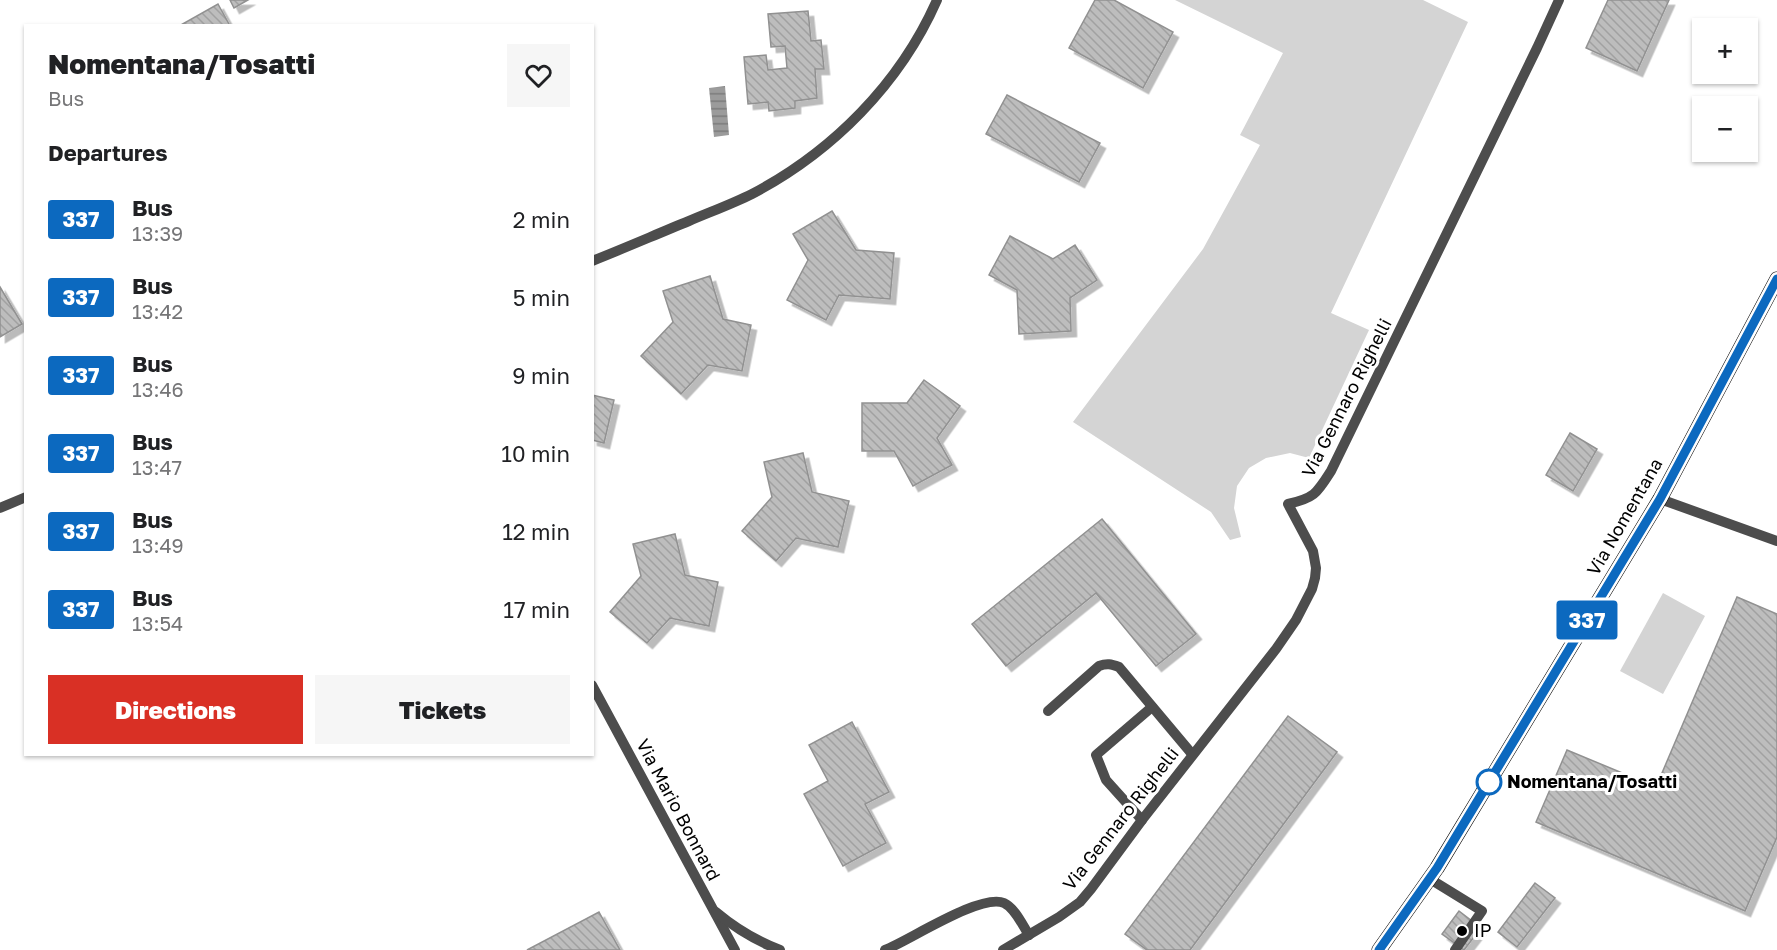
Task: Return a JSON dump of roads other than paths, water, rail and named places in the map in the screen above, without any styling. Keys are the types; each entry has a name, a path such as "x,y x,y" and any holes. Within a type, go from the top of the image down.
{"main road":[{"name":"Via Nomentana","path":"1379,950 1430,879 1660,499 1777,279"}],"street":[{"path":"594,260 738,201 806,160 847,126 882,89 909,52 937,0"},
{"name":"Via Gennaro Righelli","path":"1003,950 1059,917 1087,894 1192,754 1276,649 1305,606 1315,578 1315,559 1288,504 1303,501 1317,494 1331,471 1559,0"},
{"path":"0,508 24,498"},
{"path":"1660,499 1777,541"},
{"path":"1048,711 1099,666 1105,663 1112,664 1119,667 1192,754"},
{"name":"Via Mario Bonnard","path":"594,689 735,950"},
{"path":"1142,820 1106,780 1096,755 1152,707"},
{"path":"1430,879 1482,911 1455,950"},
{"path":"885,950 970,908 989,902 1001,902 1010,908 1029,935"},
{"path":"711,908 756,940 780,950"}],"place":[{"name":"Nomentana/Tosatti","path":"1489,782"},
{"name":"IP","path":"1462,931"}]}
